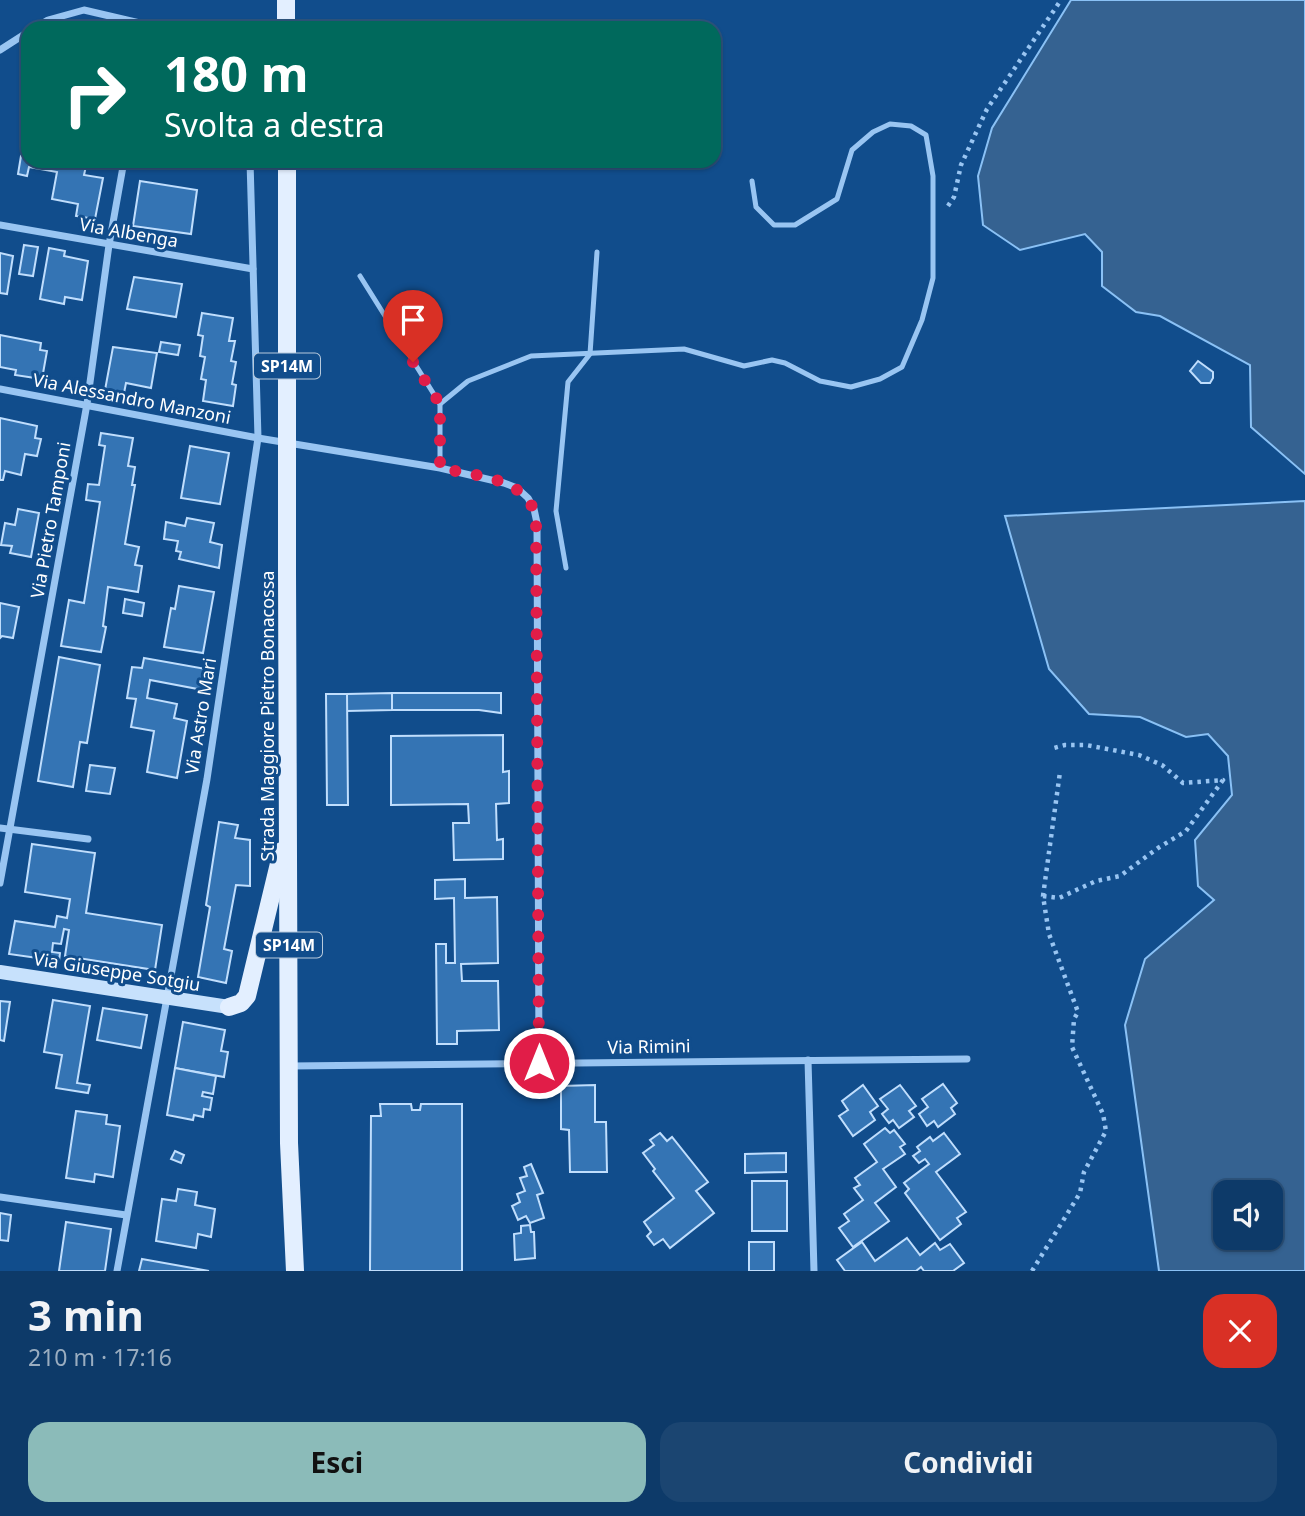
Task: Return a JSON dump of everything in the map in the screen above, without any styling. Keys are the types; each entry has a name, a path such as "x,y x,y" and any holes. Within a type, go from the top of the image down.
{"main road":[{"path":"286,0 286,21"},
{"name":"Strada Maggiore Pietro Bonacossa","path":"286,168 289,1143 295,1271"},
{"path":"229,1007 241,1003 247,996 289,824"}],"street":[{"path":"46,21 84,10 129,21"},
{"path":"0,50 21,36"},
{"name":"Via Pietro Tamponi","path":"0,883 87,404 123,168"},
{"name":"Via Astro Mari","path":"117,1271 206,779 258,438 250,168"},
{"name":"Via Albenga","path":"0,225 253,269"},
{"name":"Via Alessandro Manzoni","path":"0,389 258,438 440,468 511,485 528,498 536,516 539,1063"},
{"path":"0,828 88,839"},
{"name":"Via Giuseppe Sotgiu","path":"0,972 229,1007"},
{"name":"Via Rimini","path":"290,1066 967,1059"},
{"path":"807,1060 814,1271"},
{"path":"0,1198 126,1215"}],"lane":[{"path":"440,404 468,381 531,356 684,349 744,366 772,360 785,363 820,381 851,387 880,379 902,367 922,320 933,278 933,176 926,135 911,126 890,124 873,132 852,150 837,199 795,225 774,226 755,208 752,181"},
{"path":"566,568 556,511 568,382 590,354 597,251"},
{"path":"360,276 440,404 440,468"}],"path":[{"path":"934,227 954,197 961,165 987,109 1061,0"},
{"path":"1043,896 1059,898 1096,881 1120,876 1186,831 1223,780 1183,783 1162,765 1115,749 1066,745 1050,750"},
{"path":"1032,1271 1080,1193 1084,1172 1106,1131 1103,1114 1072,1047 1074,1019 1078,1012 1049,934 1043,896 1060,772"}],"water":[{"path":"1071,0 1305,0 1305,474 1251,427 1250,365 1160,316 1136,312 1102,286 1102,252 1085,234 1020,250 983,225 978,176 992,128"},
{"path":"1305,501 1305,1271 1159,1271 1125,1025 1145,959 1214,900 1198,886 1195,840 1232,795 1228,756 1208,734 1186,737 1140,717 1089,714 1049,669 1005,516"}],"building":[{"path":"21,156 21,168 29,168 27,176 18,174"},
{"path":"35,168 86,168 84,175 103,178 95,219 76,216 78,204 52,199 57,172"},
{"path":"140,181 197,190 191,234 133,226"},
{"path":"24,245 38,247 33,276 19,274"},
{"path":"49,248 65,251 64,256 88,261 82,300 65,297 64,304 40,299"},
{"path":"0,253 13,256 7,294 0,293"},
{"path":"134,277 182,284 176,317 127,309"},
{"path":"202,313 233,318 229,341 235,341 231,361 236,362 232,384 236,385 233,406 203,401 206,380 201,379 205,357 200,356 203,336 198,335"},
{"path":"0,335 41,343 40,350 47,351 42,379 15,375 16,370 0,367"},
{"path":"161,342 180,345 178,355 159,352"},
{"path":"113,347 157,353 151,388 126,383 124,393 105,390"},
{"path":"1198,361 1213,372 1210,383 1201,383 1190,371"},
{"path":"0,418 37,426 35,438 41,439 37,456 25,454 21,475 5,471 3,480 0,480"},
{"path":"101,433 133,438 128,466 135,467 132,485 135,485 125,544 139,547 135,565 142,566 138,592 108,587 103,626 106,627 101,652 61,646 69,600 84,603 100,502 86,500 88,484 99,485 105,446 99,445"},
{"path":"190,446 229,453 220,504 181,498"},
{"path":"18,509 39,513 31,557 10,553 12,546 1,545 5,523 15,525"},
{"path":"187,518 214,523 210,542 222,545 219,568 179,559 181,552 176,551 178,541 164,539 166,522 185,526"},
{"path":"179,586 214,592 203,653 164,647 171,608 175,609"},
{"path":"125,599 144,603 142,616 123,613"},
{"path":"0,603 19,607 13,638 0,638"},
{"path":"59,657 100,665 87,743 80,742 73,787 38,781"},
{"path":"144,658 206,669 203,690 150,680 147,698 177,704 174,718 187,721 177,778 147,772 154,731 131,727 136,699 127,698 132,667 142,668"},
{"path":"392,693 392,710 347,711 347,694"},
{"path":"392,693 501,693 501,713 479,710 392,710"},
{"path":"326,694 347,694 348,805 327,805"},
{"path":"503,735 503,772 509,771 509,803 496,804 497,840 503,839 503,859 454,860 453,823 469,823 468,804 391,805 391,736"},
{"path":"90,765 115,768 110,794 86,791"},
{"path":"219,822 238,825 235,838 250,840 250,886 236,885 224,949 232,951 226,983 198,977 210,907 206,905"},
{"path":"32,844 95,853 86,913 162,925 155,970 65,956 69,930 64,929 61,944 53,943 52,952 60,953 59,961 9,954 15,921 55,927 57,916 67,918 70,899 25,892"},
{"path":"465,879 465,898 497,897 498,963 461,964 462,981 498,981 499,1030 457,1031 457,1044 437,1044 436,944 446,944 446,963 455,963 454,898 435,899 435,880"},
{"path":"53,1000 90,1006 77,1083 90,1085 88,1093 56,1088 62,1055 44,1052"},
{"path":"0,1001 10,1002 4,1041 0,1040"},
{"path":"103,1008 147,1015 141,1048 97,1040"},
{"path":"183,1022 225,1030 221,1051 228,1052 224,1077 175,1068"},
{"path":"175,1068 216,1076 213,1094 203,1092 202,1096 212,1098 210,1110 204,1109 203,1117 194,1115 193,1120 167,1115"},
{"path":"943,1084 957,1103 951,1108 955,1114 938,1127 934,1121 927,1126 919,1114 928,1107 922,1099"},
{"path":"595,1085 595,1122 606,1122 607,1172 570,1172 569,1130 561,1129 561,1086"},
{"path":"863,1085 878,1106 870,1112 875,1120 853,1136 839,1116 848,1110 842,1101"},
{"path":"900,1085 916,1106 909,1111 914,1117 899,1128 893,1120 889,1123 882,1114 888,1109 880,1099"},
{"path":"380,1104 411,1104 412,1110 420,1110 421,1104 462,1104 462,1271 370,1271 371,1116 381,1116"},
{"path":"76,1111 107,1115 106,1124 120,1126 113,1177 95,1174 94,1182 66,1178"},
{"path":"885,1128 890,1133 894,1130 905,1144 900,1147 905,1154 883,1169 896,1187 875,1203 889,1221 853,1247 839,1228 849,1221 844,1214 863,1200 854,1188 860,1185 855,1178 877,1162 864,1144"},
{"path":"660,1133 667,1141 672,1137 708,1182 696,1191 714,1213 670,1248 663,1239 654,1245 647,1236 651,1232 644,1222 674,1198 643,1153 654,1145 650,1140"},
{"path":"944,1133 960,1154 936,1172 966,1212 957,1218 961,1224 940,1240 905,1193 909,1189 904,1183 929,1164 925,1159 919,1163 913,1156 920,1151 917,1147 930,1137 933,1141"},
{"path":"175,1151 184,1155 181,1163 171,1159"},
{"path":"786,1153 786,1172 745,1173 745,1154"},
{"path":"531,1164 543,1193 537,1195 544,1218 530,1223 526,1216 518,1220 512,1206 520,1202 517,1194 525,1191 520,1178 527,1176 524,1167"},
{"path":"752,1181 787,1181 787,1231 752,1231"},
{"path":"178,1189 197,1192 195,1205 215,1209 211,1237 198,1234 196,1248 156,1241 162,1199 176,1201"},
{"path":"0,1213 11,1215 8,1241 0,1240"},
{"path":"66,1222 111,1229 105,1271 59,1271"},
{"path":"530,1225 531,1232 534,1232 535,1258 515,1260 514,1234 521,1233 521,1226"},
{"path":"907,1238 920,1255 935,1243 940,1250 950,1244 964,1263 953,1271 924,1271 921,1267 916,1271 845,1271 837,1260 862,1242 875,1261"},
{"path":"749,1242 774,1242 774,1271 749,1271"},
{"path":"142,1259 209,1271 139,1271"}],"route":[{"path":"413,362 440,404 440,468 511,485 528,498 536,516 539,1063"}]}
